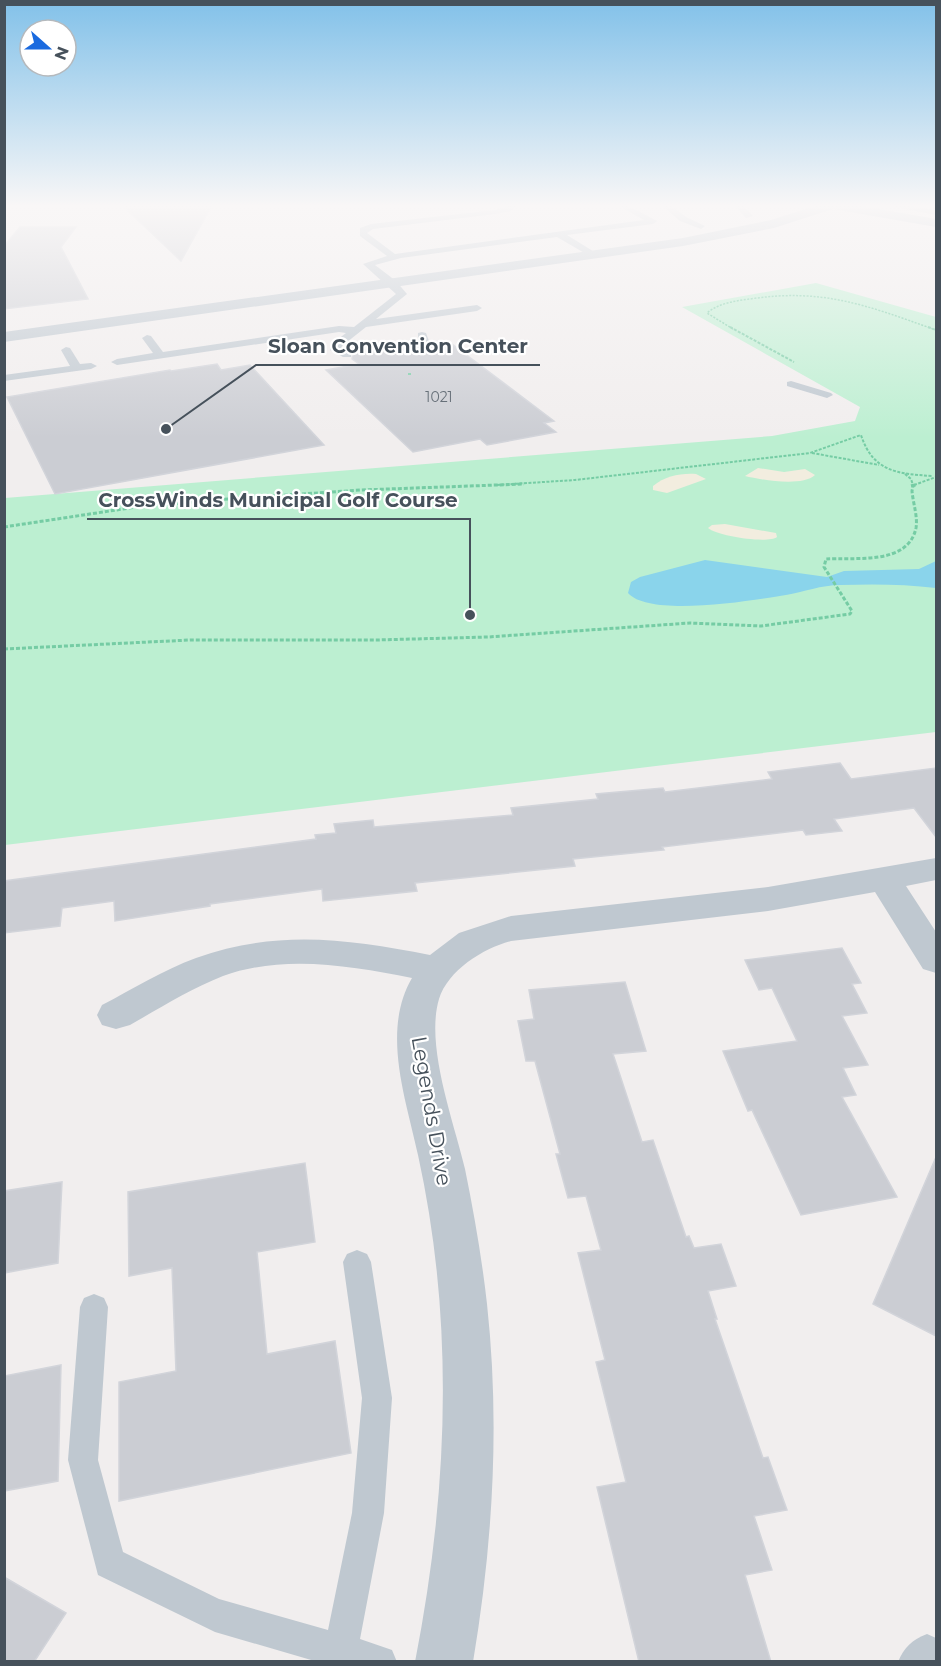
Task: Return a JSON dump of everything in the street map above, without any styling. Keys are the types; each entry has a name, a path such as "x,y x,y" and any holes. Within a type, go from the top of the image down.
{"street":[{"path":"4,322 292,283"},
{"path":"4,337 388,283"},
{"name":"Legends Drive","path":"444,1662 468,1458 468,1377 463,1303 443,1173 422,1071 417,1032 420,1000 437,970 473,942 525,925 747,902 936,869"},
{"path":"884,878 936,960"},
{"path":"116,1015 211,966 274,951 316,951 372,957 437,970"}],"lane":[{"path":"347,355 335,350 337,345 402,294 394,283"},
{"path":"117,362 477,308"},
{"path":"399,349 422,343 424,341 422,335"},
{"path":"147,338 159,356"},
{"path":"66,350 76,368"},
{"path":"4,378 91,366"},
{"path":"791,384 824,394"},
{"path":"341,1651 368,1513 377,1398 357,1262"},
{"path":"94,1307 83,1460 110,1563 215,1615 380,1662"}],"path":[{"path":"824,394 830,386 812,371 711,318 708,311 727,304 771,295 822,295 862,303 936,330"},
{"path":"4,527 136,507 361,490 508,485 810,453 861,435 862,445 871,459 882,466"},
{"path":"810,453 882,466 905,473 936,477"},
{"path":"4,649 190,640 376,640 496,636 690,623 761,626 850,614 852,611 824,567 826,559 888,554 908,548 913,540 916,521 913,487 911,479 905,473"},
{"path":"913,487 922,481 936,477"}],"green space":[{"path":"816,283 936,317 936,732 5,845 5,498 772,436 855,421 860,407 682,307"}],"sand":[{"path":"758,468 784,472 805,469 815,475 809,479 792,482 745,476"},
{"path":"696,474 706,479 667,493 653,490 653,486 668,478"},
{"path":"725,524 776,533 777,537 764,540 742,538 721,534 708,528 712,525"}],"water":[{"path":"705,560 827,577 844,571 919,569 936,561 936,588 833,585 751,600 679,606 657,605 640,600 628,593 631,582 640,577"}],"building":[{"path":"4,283 80,283 88,299 4,309"},
{"path":"452,344 554,421 544,423 556,432 487,445 480,439 413,452 326,370 359,364 352,359 353,352 395,345 392,350 399,354"},
{"path":"217,364 221,370 250,365 324,445 55,494 7,397 170,370"},
{"path":"840,763 851,779 936,768 936,837 914,808 834,819 842,831 806,835 803,830 662,847 664,850 573,859 575,866 415,883 417,891 323,901 322,889 210,904 210,906 115,921 114,901 62,908 60,926 4,933 4,881 316,839 315,835 336,833 334,824 373,820 374,827 513,815 511,808 598,799 596,794 663,788 665,792 772,779 768,772"},
{"path":"842,948 861,983 852,984 867,1013 842,1016 868,1065 843,1068 856,1095 842,1097 897,1197 801,1215 752,1110 748,1111 723,1051 797,1041 772,988 759,990 745,960"},
{"path":"625,982 646,1051 613,1054 642,1142 653,1140 686,1237 689,1236 694,1248 721,1244 736,1286 708,1291 717,1319 715,1319 763,1458 768,1457 787,1510 754,1516 772,1570 745,1575 771,1662 639,1662 597,1487 626,1482 596,1362 605,1360 578,1253 601,1250 586,1196 568,1198 556,1154 560,1154 535,1061 526,1061 518,1021 534,1019 529,990"},
{"path":"936,1157 936,1336 873,1304"},
{"path":"305,1163 315,1242 257,1252 267,1354 335,1341 351,1453 119,1501 119,1382 176,1371 172,1268 129,1276 128,1192"},
{"path":"62,1182 58,1263 4,1273 4,1191"},
{"path":"61,1365 58,1481 4,1491 4,1376"},
{"path":"4,1577 66,1613 34,1662 4,1662"}],"place":[{"name":"Sloan Convention Center","path":"166,429"},
{"name":"CrossWinds Municipal Golf Course","path":"470,615"}]}
